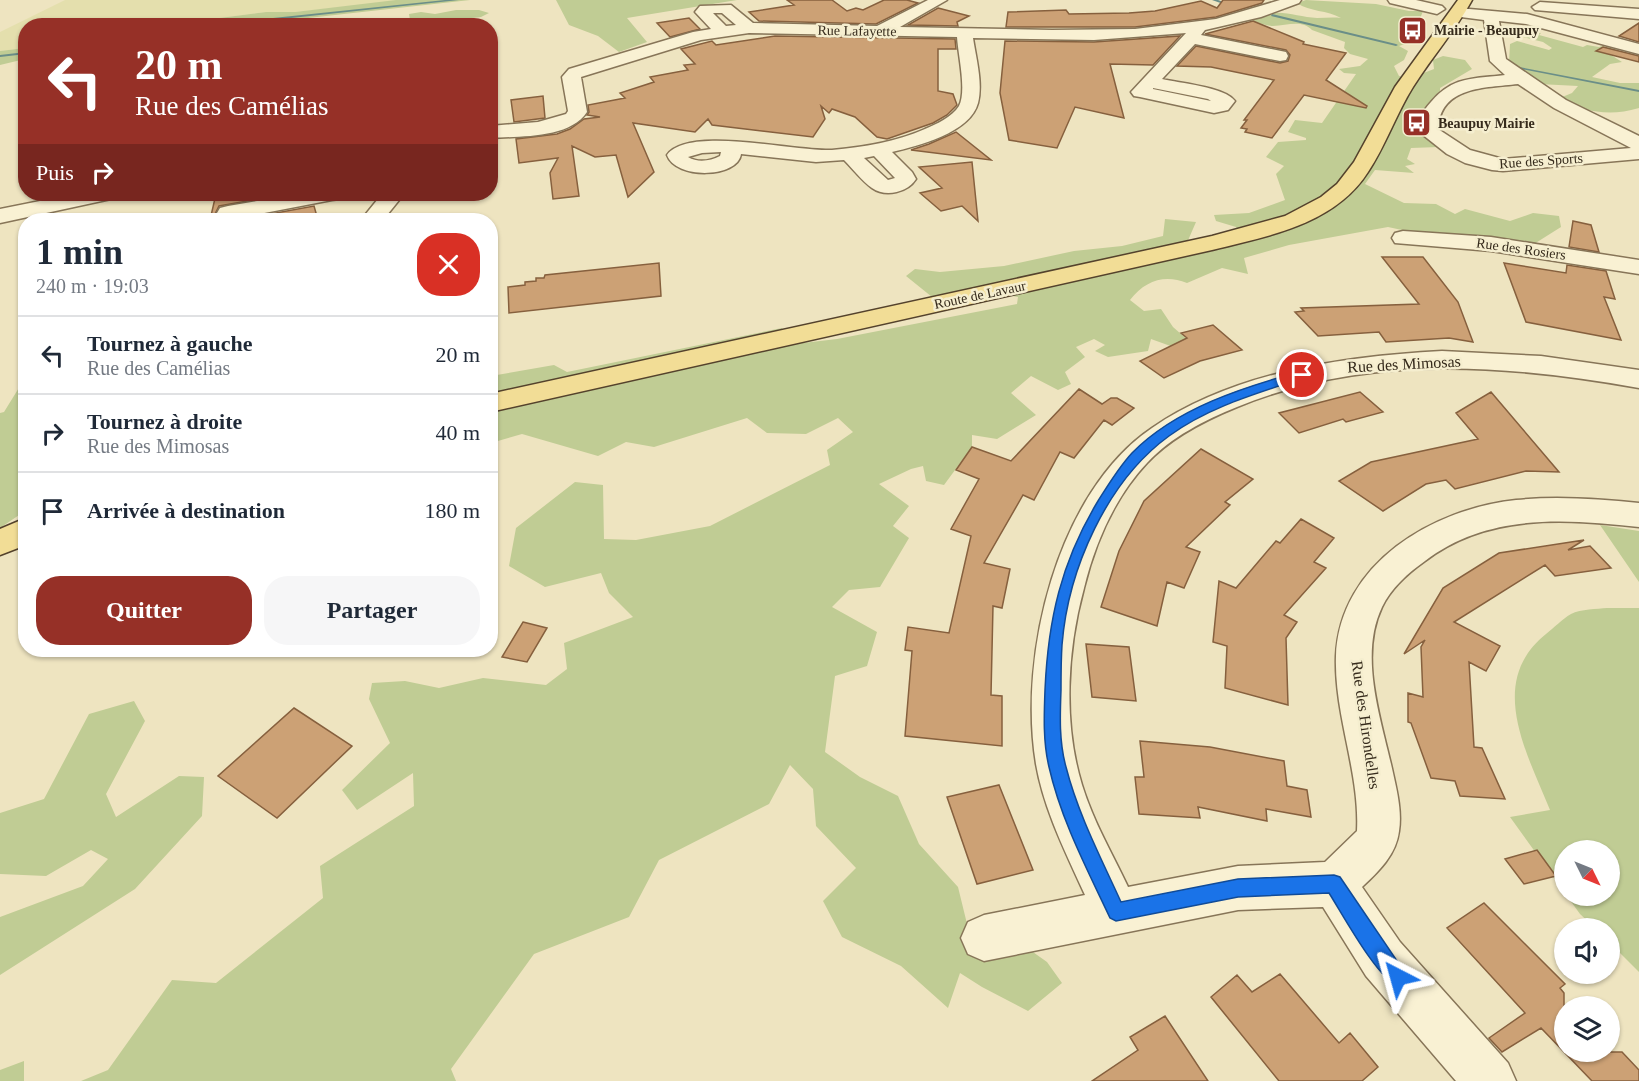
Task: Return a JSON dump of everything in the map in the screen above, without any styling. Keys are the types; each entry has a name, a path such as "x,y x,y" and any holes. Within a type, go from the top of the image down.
{"main road":[{"path":"1434,14 1461,7"},
{"name":"Route de Lavaur","path":"1405,87 1429,57 1461,7"},
{"name":"Route de Lavaur","path":"498,401 1212,243 1289,222 1331,200 1358,171 1405,87 1434,14"},
{"path":"0,543 18,534"}],"street":[{"path":"880,31 940,0"},
{"name":"Rue Lafayette","path":"498,131 550,126 573,119 578,112 571,77 575,73 660,45 722,31 749,28 964,33 1195,33 1255,14 1277,3 1294,0"},
{"path":"1395,0 1434,14"},
{"path":"1411,0 1434,14"},
{"path":"1639,14 1510,5 1497,8 1491,15 1498,62 1519,79 1560,104 1639,144"},
{"path":"1461,7 1491,15 1527,19 1639,49"},
{"path":"722,31 703,12 705,9 726,8 749,28"},
{"path":"729,148 808,156 877,148 932,134 946,127 963,113 970,97 964,33"},
{"path":"1144,87 1195,33 1280,56"},
{"name":"Rue des Sports","path":"1519,79 1461,86 1449,92 1429,116 1428,131 1464,156 1490,164 1503,165 1639,153"},
{"path":"848,153 880,185 896,186 903,183 906,180 905,176 877,148"},
{"path":"0,216 70,201"},
{"path":"228,213 294,201"},
{"path":"378,213 387,201"},
{"name":"Rue des Rosiers","path":"1403,238 1491,244 1639,267"},
{"name":"Rue des Mimosas","path":"1116,912 1082,837 1057,765 1052,722 1055,643 1063,597 1083,543 1114,486 1137,456 1165,433 1218,403 1302,375 1372,362 1523,361 1571,366 1639,379"},
{"name":"Rue des Hirondelles","path":"1334,884 1376,842 1380,820 1355,675 1360,617 1372,593 1386,573 1430,538 1476,519 1544,508 1639,515"},
{"path":"984,938 1238,888 1334,884 1383,959 1490,1081"}],"shaded area":[{"path":"65,0 411,0 220,18 28,18"},
{"path":"18,23 18,49 0,51 0,32"}],"green space":[{"path":"396,0 470,0 309,18 220,18 266,12 295,12"},
{"path":"556,0 737,0 627,18 647,42 619,52 598,36 569,25"},
{"path":"1306,0 1376,4 1409,11 1423,11 1411,42 1399,46 1408,51 1404,60 1394,66 1399,76 1419,81 1421,74 1434,69 1433,60 1443,56 1465,60 1472,69 1440,88 1440,106 1426,110 1439,147 1411,148 1407,159 1415,164 1405,166 1414,173 1375,170 1365,184 1404,203 1436,204 1455,214 1465,209 1510,221 1533,213 1559,216 1561,227 1534,244 1439,238 1388,227 1289,245 1244,258 1248,274 1222,268 1187,283 1163,279 1149,284 1130,300 1144,311 1161,309 1173,327 1197,348 1176,348 1151,339 1148,351 1108,357 1095,351 1105,345 1094,339 1076,347 1085,357 1065,372 1071,384 1058,390 1031,376 1011,393 1036,415 997,439 972,435 972,447 944,485 926,481 923,466 879,484 909,506 893,526 909,538 880,587 849,590 832,607 877,632 867,666 835,676 825,752 860,777 898,796 919,844 958,887 969,932 1013,938 1047,962 1062,983 1028,1011 960,973 948,1008 901,966 842,937 823,901 856,868 816,826 813,789 790,765 769,804 659,860 629,917 534,954 451,1069 456,1081 81,1081 108,1070 172,980 216,983 323,898 320,866 414,806 413,773 357,810 342,790 390,743 369,699 372,683 405,681 439,688 483,678 546,685 567,669 564,643 633,617 609,593 601,573 545,587 509,566 516,528 575,482 603,485 604,539 636,540 710,526 830,465 827,450 853,432 838,418 806,434 767,433 747,418 654,447 626,442 598,456 522,434 498,441 498,375 554,365 567,372 782,328 786,345 837,339 1017,304 1018,297 996,293 937,301 906,276 915,269 940,272 1004,266 1074,251 1122,246 1163,236 1165,219 1196,222 1186,245 1210,252 1243,238 1236,227 1216,221 1214,215 1249,213 1285,200 1276,174 1284,166 1266,157 1278,142 1306,140 1306,138 1288,132 1295,120 1322,123 1356,74 1344,73 1339,69 1360,66 1368,59 1350,54 1344,48 1345,42 1303,25 1270,26 1253,21 1261,16 1276,13 1317,18 1341,18 1297,3"},
{"path":"456,10 479,10 489,13 471,18 410,18 409,14 421,12 435,14"},
{"path":"1519,30 1541,33 1539,35 1583,47 1602,46 1619,50 1611,55 1622,62 1610,64 1592,77 1620,83 1639,83 1639,108 1627,111 1596,112 1555,100 1572,93 1578,86 1539,84 1509,63 1510,44 1517,41 1549,50 1552,48 1543,42 1515,35"},
{"path":"18,49 18,61 0,65 0,51"},
{"path":"18,389 18,516 0,528 0,413 4,412"},
{"path":"1600,525 1639,531 1639,582"},
{"path":"1639,608 1639,972 1620,953 1620,918 1584,918 1574,906 1620,906 1620,840 1554,840 1554,878 1510,817 1550,810 1531,765 1517,719 1515,696 1518,674 1528,653 1546,634 1571,614 1589,610"},
{"path":"134,701 145,721 106,794 116,817 179,776 204,777 202,816 135,889 0,975 0,917 83,886 108,859 91,850 46,876 0,874 0,813 44,799 89,714"},
{"path":"24,1061 24,1081 0,1081 0,1070"}],"building":[{"path":"787,0 832,0 847,11 856,8 863,10 884,0 907,0 918,3 876,24 759,21 749,12 794,5"},
{"path":"1223,0 1264,0 1262,3 1216,17 1135,27 1006,27 1008,12 1066,10 1069,14 1129,13 1155,11 1201,1 1217,8"},
{"path":"938,8 969,16 957,22 958,26 908,25"},
{"path":"689,18 700,29 670,37 657,23"},
{"path":"1253,21 1304,42 1303,44 1346,53 1326,80 1367,106 1366,108 1304,95 1272,138 1245,132 1247,129 1241,128 1247,120 1244,120 1274,80 1211,67 1177,66 1196,46 1280,63 1288,61 1290,55 1286,50 1205,34"},
{"path":"1639,23 1639,42 1619,36"},
{"path":"775,36 955,39 956,49 938,49 938,91 953,94 957,105 947,115 933,123 887,139 877,137 855,117 832,109 829,113 821,106 825,119 813,137 712,125 708,119 695,132 633,123 654,172 628,197 616,155 595,157 572,146 579,196 553,199 550,173 558,158 519,163 516,139 557,134 570,129 584,119 600,117 587,115 588,105 625,98 620,93 654,82 650,77 688,70 684,65 695,64 681,49 712,41 716,45"},
{"path":"1180,36 1153,65 1110,64 1124,118 1075,107 1057,148 1009,140 1000,93 1005,41 1094,42"},
{"path":"1603,47 1639,56 1639,62 1596,51"},
{"path":"543,96 545,118 514,122 511,100"},
{"path":"956,132 991,160 911,150 929,144"},
{"path":"972,162 978,221 962,206 941,211 920,193 942,188 919,167"},
{"path":"214,201 248,201 219,206 216,213 212,213"},
{"path":"314,206 316,213 276,213"},
{"path":"1573,221 1591,225 1599,252 1569,247"},
{"path":"1382,257 1423,257 1458,302 1473,342 1449,338 1386,342 1379,332 1318,336 1295,312 1304,311 1301,308 1419,304"},
{"path":"659,263 661,296 509,313 508,287 525,285 525,282 536,281 536,278 544,278 545,275"},
{"path":"1504,263 1566,273 1567,265 1606,271 1615,299 1604,297 1621,340 1526,322"},
{"path":"1213,325 1242,350 1200,361 1164,378 1140,361 1187,338 1181,333"},
{"path":"1079,389 1102,404 1111,398 1117,398 1134,408 1112,425 1104,420 1074,458 1060,452 1034,500 1023,495 984,563 1010,569 1002,608 993,606 991,695 1002,696 1002,746 905,736 912,651 905,650 908,627 949,633 971,536 951,529 979,479 956,470 972,447 1011,461"},
{"path":"1360,392 1383,412 1346,422 1343,419 1299,433 1279,413"},
{"path":"1491,392 1559,472 1526,471 1455,489 1446,480 1426,484 1383,511 1339,481 1371,462 1478,439 1456,413"},
{"path":"1201,449 1253,479 1225,502 1230,505 1186,547 1200,552 1184,588 1167,582 1157,626 1101,607 1119,551 1144,501"},
{"path":"1301,519 1334,538 1314,562 1326,568 1284,615 1297,622 1286,638 1288,705 1225,688 1227,646 1213,642 1219,581 1236,588 1276,541 1280,543"},
{"path":"1584,540 1568,550 1590,546 1611,568 1555,576 1545,565 1454,622 1500,646 1486,671 1469,662 1474,747 1482,748 1505,799 1460,796 1455,781 1431,778 1411,723 1408,722 1408,693 1423,697 1421,647 1425,640 1404,654 1443,588 1499,553"},
{"path":"523,622 547,628 527,662 502,657"},
{"path":"1086,644 1129,647 1136,701 1092,697"},
{"path":"294,708 352,746 277,818 218,776"},
{"path":"1140,741 1210,747 1284,761 1287,786 1307,790 1311,817 1266,809 1267,821 1198,807 1200,818 1139,814 1135,777 1144,777"},
{"path":"999,785 1033,870 977,884 947,797"},
{"path":"1537,850 1554,876 1524,884 1505,859"},
{"path":"1484,903 1554,973 1554,984 1565,984 1560,988 1564,996 1554,996 1554,1042 1541,1028 1502,1052 1489,1038 1525,1013 1447,928"},
{"path":"1280,974 1339,1043 1350,1033 1378,1067 1362,1081 1279,1081 1211,997 1237,975 1252,992"},
{"path":"1165,1016 1208,1081 1092,1081 1138,1050 1130,1037"},
{"path":"1620,1052 1622,1052 1639,1070 1639,1081 1592,1081 1574,1062 1620,1062"}],"waterway":[{"path":"278,18 457,0"},
{"path":"1214,0 1233,6"},
{"path":"1272,15 1396,45"},
{"path":"0,56 18,54"},
{"path":"1516,67 1639,91"}],"place":[{"name":"Mairie - Beaupuy","path":"1413,30"},
{"name":"Beaupuy Mairie","path":"1417,123"}],"route":[{"path":"1302,375 1218,403 1191,417 1165,433 1137,456 1114,486 1092,523 1074,563 1063,597 1055,643 1052,722 1057,765 1067,800 1116,912 1238,888 1334,884 1383,959 1398,977"}]}
